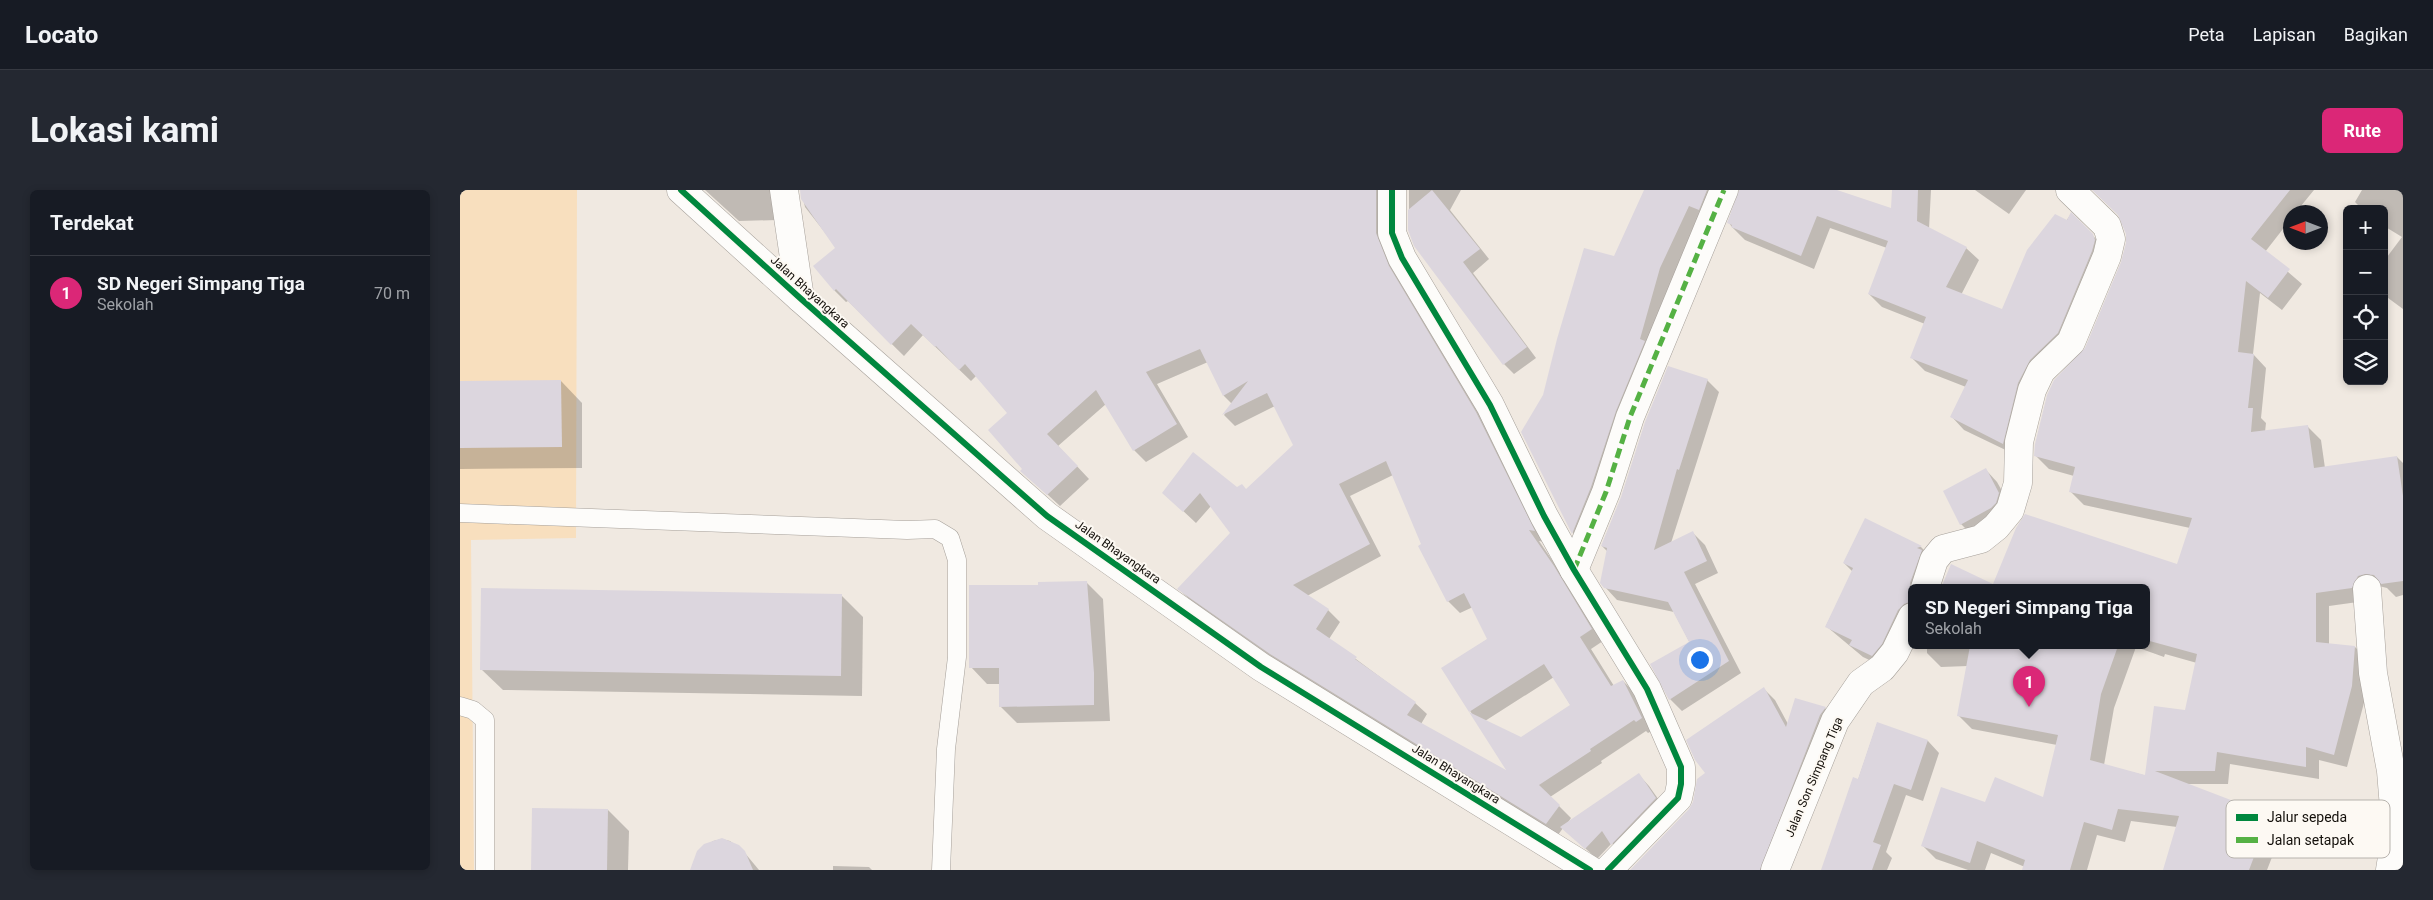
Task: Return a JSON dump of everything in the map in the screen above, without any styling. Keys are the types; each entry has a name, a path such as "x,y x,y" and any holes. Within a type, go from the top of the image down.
{"street":[{"name":"Jalan Bhayangkara","path":"681,190 1047,516 1261,667 1590,870"},
{"path":"784,190 800,298"},
{"path":"1392,190 1392,233 1402,258 1490,405 1544,516 1574,570 1647,689 1681,767 1681,784 1678,798 1608,870"},
{"path":"1574,570 1606,492 1630,417 1724,190"},
{"path":"1926,584 1934,560 1943,549 1981,539 1996,527 2010,510 2018,483 2018,442 2032,390 2041,371 2071,342 2107,256 2111,239 2107,226 2070,190"},
{"path":"2367,589 2373,673 2392,788 2396,832 2390,870"},
{"name":"Jalan Son Simpang Tiga","path":"1775,870 1835,722 1861,683 1882,668 1895,652 1908,625"}],"lane":[{"path":"460,513 907,530 935,529 950,538 957,560 957,657 946,749 941,870"},
{"path":"460,706 473,710 485,720 485,870"}],"shaded area":[{"path":"460,190 577,190 576,538 471,540 474,870 460,870"}],"building":[{"path":"800,190 1376,190 1376,233 1389,266 1476,412 1535,531 1529,530 1554,566 1592,629 1580,637 1611,686 1623,680 1642,718 1636,722 1634,720 1539,785 1560,805 1546,824 1270,654 1177,589 1230,533 1200,493 1183,512 1162,493 1193,452 1237,487 1242,484 1246,489 1293,445 1267,393 1222,415 1248,381 1223,396 1200,349 1146,372 1177,424 1133,451 1096,390 1047,434 1078,466 1047,495 1020,471 1022,469 988,430 1007,413 965,364 959,370 911,324 891,345 836,289 834,291 813,266 835,248 801,199","holes":["1386,461 1421,544 1418,546 1447,602 1464,593 1487,639 1441,668 1506,770 1407,715 1416,702 1355,659 1357,657 1316,629 1329,609 1293,585 1370,544 1339,484","1544,664 1570,705 1521,737 1469,712"]},
{"path":"1432,190 1480,249 1463,262 1527,347 1503,365 1414,246 1408,230 1408,210"},
{"path":"1644,190 1707,190 1699,210 1689,206 1660,268 1640,339 1645,341 1616,411 1591,487 1572,534 1521,432 1543,395 1557,339 1584,248 1614,256"},
{"path":"1739,190 1837,190 1891,208 1892,190 1918,190 1917,221 1967,247 1946,287 2002,309 2027,250 2055,214 2067,220 2071,212 2093,234 2095,240 2092,251 2058,333 2030,360 2018,383 2003,444 1950,417 1968,380 1910,358 1926,317 1868,294 1888,241 1817,216 1801,256 1731,227 1732,225 1727,223"},
{"path":"2092,190 2290,190 2251,239 2290,269 2268,298 2246,281 2238,352 2254,354 2248,408 2253,408 2251,432 2308,425 2314,468 2397,456 2403,496 2403,581 2381,584 2374,575 2365,574 2358,576 2352,588 2316,593 2316,642 2355,646 2352,686 2334,755 2306,747 2306,767 2217,752 2215,771 2155,771 2231,800 2226,800 2226,858 2254,858 2249,870 2163,870 2179,816 2118,809 2112,830 2084,822 2070,870 2022,870 2025,860 1977,841 1970,863 1921,846 1941,787 1985,802 1995,777 2043,797 2058,735 1957,716 1969,649 2117,649 2101,694 2090,760 2145,775 2154,706 2185,710 2197,654 2150,641 2150,584 1993,584 2016,528 2025,514 2177,564 2192,518 2069,492 2075,467 2034,456 2035,444 2047,395 2054,380 2085,348 2121,262 2126,243 2126,234 2118,215"},
{"path":"1668,366 1708,379 1679,470 1677,469 1654,550 1693,531 1707,561 1684,572 1729,661 1669,700 1650,664 1689,642 1668,602 1604,588 1600,583 1607,548 1601,546 1621,497 1645,422"},
{"path":"561,380 562,447 460,448 460,381"},
{"path":"1986,468 1999,493 1996,503 1991,508 1960,525 1943,491"},
{"path":"1865,518 1922,546 1917,548 1922,550 1910,584 1908,584 1908,602 1898,610 1882,644 1872,656 1849,645 1852,640 1825,627 1853,568 1843,563"},
{"path":"1951,564 1993,584 1943,584"},
{"path":"1087,581 1094,673 1094,705 999,707 999,668 969,668 969,585 1038,585 1038,582"},
{"path":"481,588 842,594 841,676 480,670"},
{"path":"1764,687 1786,727 1795,698 1826,707 1820,715 1760,870 1630,870 1689,809 1693,802 1697,779 1705,773 1695,760 1686,740"},
{"path":"1877,722 1928,740 1911,790 1894,784 1873,842 1881,845 1872,870 1821,870 1853,777 1858,779"},
{"path":"1639,773 1656,798 1611,845 1602,831 1585,849 1560,827"},
{"path":"532,808 608,809 607,870 531,870"},
{"path":"722,838 739,845 745,851 753,870 690,870 697,851 704,844"}],"marked path":[{"path":"1574,570 1606,492 1630,417 1724,190"}],"cycle path":[{"path":"681,190 1047,516 1261,667 1590,870"},
{"path":"1392,190 1392,233 1402,258 1490,405 1544,516 1574,570 1647,689 1681,767 1681,784 1678,798 1608,870"}],"place":[{"name":"SD Negeri Simpang Tiga","path":"2029,707"}]}
